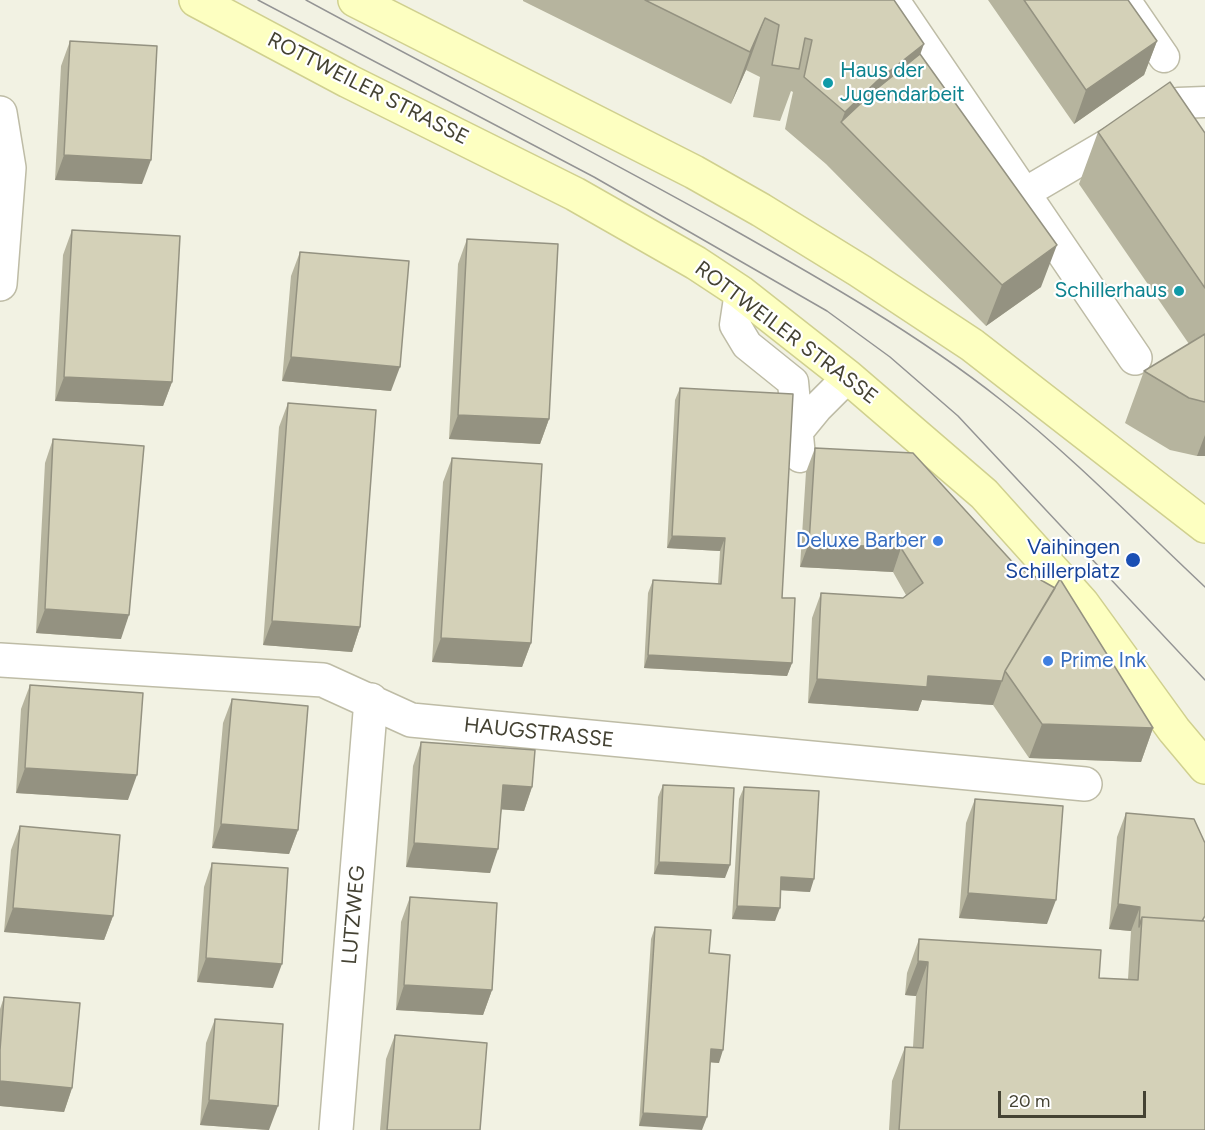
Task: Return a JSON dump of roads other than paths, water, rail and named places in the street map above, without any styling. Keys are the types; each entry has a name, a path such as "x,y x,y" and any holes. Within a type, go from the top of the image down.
{"main road":[{"name":"ROTTWEILER STRASSE","path":"196,0 348,81 575,194 696,262 740,292 848,377 984,494 1082,603 1174,730 1205,767"},
{"path":"355,0 694,172 781,222 972,345 1205,526"}],"street":[{"path":"893,0 1134,358"},
{"path":"0,113 9,168 0,284"},
{"name":"HAUGSTRASSE","path":"0,660 323,680 411,720 1085,784"},
{"name":"LUTZWEG","path":"336,1130 371,700"}],"lane":[{"path":"1125,0 1164,57"},
{"path":"1023,194 1178,103 1205,102"},
{"path":"740,292 735,325 747,345 793,382 800,444 817,408 848,377"}],"tram line":[{"path":"258,0 594,177 827,311 890,357 958,416 1205,680"},
{"path":"306,0 675,197 797,266 936,352 1028,422 1080,468 1205,587"}],"place":[{"name":"Haus der Jugendarbeit","path":"828,83"},
{"name":"Schillerhaus","path":"1179,291"},
{"name":"Deluxe Barber","path":"938,541"},
{"name":"Vaihingen Schillerplatz","path":"1133,560"},
{"name":"Prime Ink","path":"1048,661"}]}
